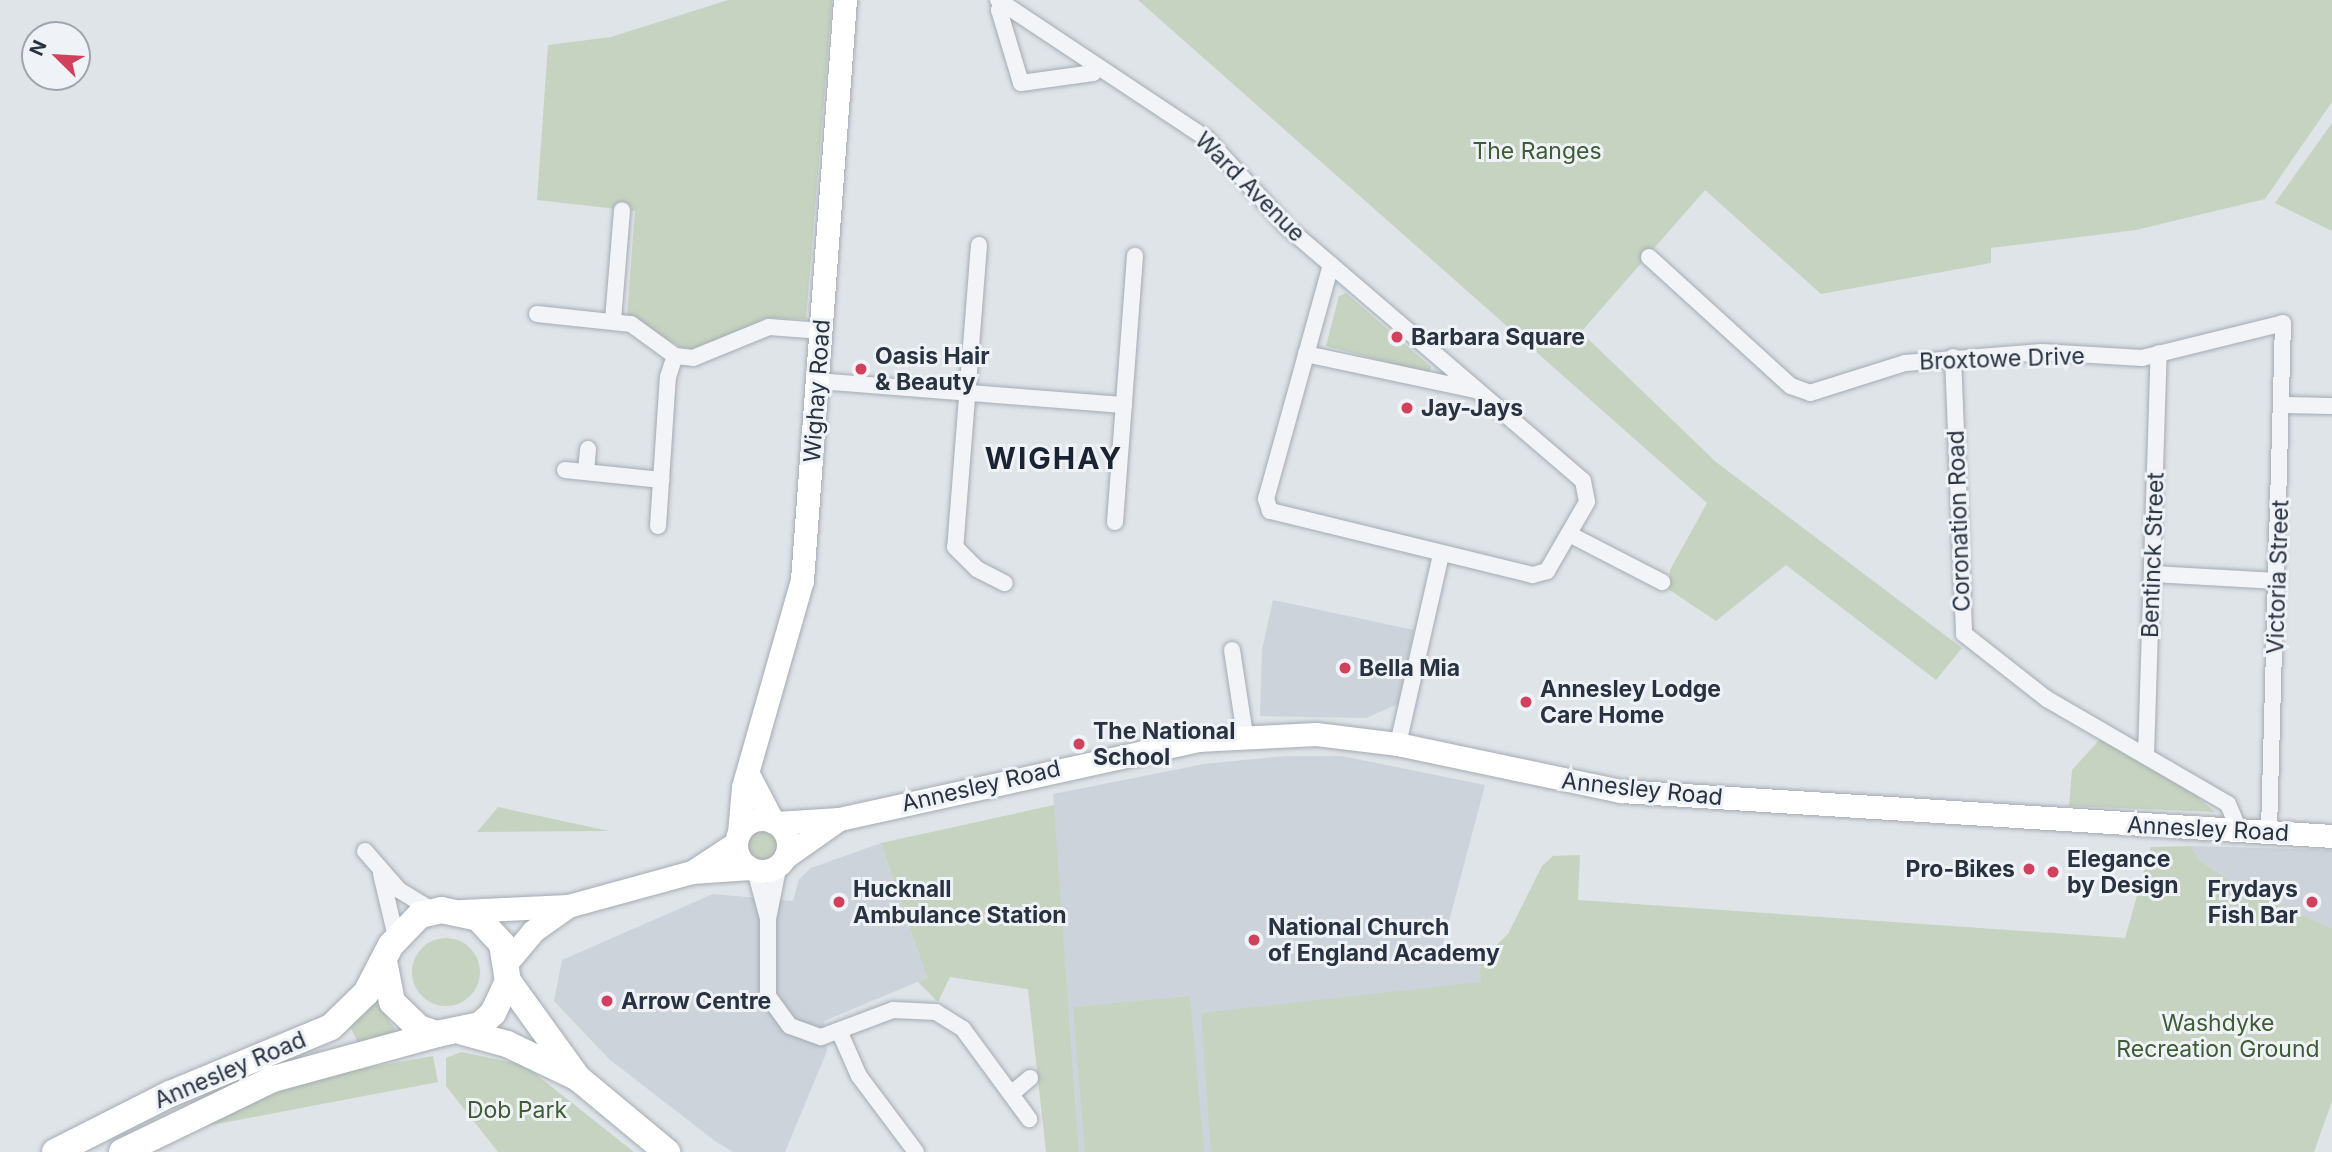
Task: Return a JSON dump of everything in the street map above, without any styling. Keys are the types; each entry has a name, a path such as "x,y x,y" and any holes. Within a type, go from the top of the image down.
{"main road":[{"path":"578,1078 508,971 492,929 462,911 435,912 396,937 385,965 392,1002 411,1022 507,1044 578,1078 667,1152"},
{"name":"Annesley Road","path":"55,1152 170,1094 331,1027 385,965"},
{"path":"450,1033 494,1013 508,971"},
{"name":"Annesley Road","path":"122,1152 273,1079 450,1033"}],"street":[{"name":"Wighay Road","path":"738,838 748,774 803,580 845,0"},
{"name":"Ward Avenue","path":"1097,66 1093,74 1021,83 999,10 1001,1 1207,139 1331,265"},
{"path":"613,320 622,210"},
{"path":"979,244 955,547 977,569 1005,583"},
{"path":"1115,522 1135,256"},
{"name":"Broxtowe Drive","path":"1649,257 1800,391 1820,392 1872,371 1953,357 2159,353 2283,323"},
{"path":"1331,265 1583,481 1587,502 1552,566 1538,575 1441,554 1270,511 1266,499 1307,354 1331,265"},
{"path":"537,313 613,320 647,331 675,356 708,357 769,327 822,331"},
{"name":"Victoria Street","path":"2269,832 2284,405 2283,323"},
{"name":"Bentinck Street","path":"2146,756 2159,353"},
{"path":"1307,354 1477,391"},
{"path":"658,526 668,377 675,356"},
{"name":"Coronation Road","path":"1953,357 1964,634 2047,699 2228,804 2239,830"},
{"path":"818,381 1124,405"},
{"path":"2284,405 2332,406"},
{"path":"586,472 588,449"},
{"path":"565,470 661,480"},
{"path":"1569,534 1662,582"},
{"path":"1398,744 1441,554"},
{"path":"2152,574 2278,581"},
{"path":"1232,650 1245,735"},
{"name":"Annesley Road","path":"774,822 839,819 1115,754 1245,735 1316,734 1398,744 1621,791 2332,836"},
{"path":"748,774 774,822 787,838 768,919 768,996 776,1010 806,1035 840,1033 893,1010 936,1012 963,1029 1029,1119"},
{"name":"Annesley Road","path":"782,861 839,819"},
{"path":"692,872 738,838 754,821 774,822"},
{"path":"738,838 752,869 768,919"},
{"path":"365,851 381,874 435,912"},
{"path":"462,911 568,906 692,872 752,869 782,861"},
{"path":"381,874 396,937"},
{"path":"508,971 533,931 568,906"},
{"path":"840,1033 859,1076 916,1152"},
{"path":"1011,1094 1030,1078"}],"shaded area":[{"path":"1273,600 1414,630 1398,704 1366,718 1260,716 1262,650"},
{"name":"National Church of England Academy","path":"1286,756 1342,756 1485,785 1439,959 1480,961 1482,982 1641,1152 1079,1152 1053,794 1204,764"},
{"path":"881,843 927,978 824,1021 827,1051 785,1152 733,1152 715,1141 609,1059 554,1001 562,960 713,894 793,901 799,879 811,868"},
{"path":"2191,846 2332,850 2332,928 2245,890 2199,860"}],"green space":[{"path":"728,0 832,0 806,319 765,318 707,350 682,348 627,315 635,211 537,200 548,45 611,37"},
{"name":"The Ranges","path":"1138,0 2332,0 2332,102 2265,199 2136,230 1991,248 1991,263 1821,294 1705,190 1581,332 1716,462 1962,648 1936,680 1786,565 1716,621 1668,589 1670,570 1707,503"},
{"path":"2332,123 2332,231 2275,203"},
{"path":"1346,293 1431,367 1429,373 1326,346 1339,296"},
{"path":"2100,739 2195,795 2215,812 2069,806 2072,770"},
{"path":"1054,805 1079,1152 1046,1152 1028,989 950,977 938,1002 918,982 927,978 881,843"},
{"path":"498,807 609,831 477,832"},
{"path":"762,828 775,833 780,846 775,859 762,864 749,859 744,846 749,833"},
{"name":"Washdyke Recreation Ground","path":"2191,846 2199,860 2245,890 2332,928 2332,1101 2314,1152 1211,1152 1201,1013 1481,982 1480,961 1508,934 1542,866 1553,856 1580,855 1578,900 2125,938 2151,847"},
{"path":"446,938 459,941 470,948 477,959 480,972 477,985 470,996 459,1003 446,1006 433,1003 422,996 415,985 412,972 415,959 422,948 433,941"},
{"path":"1190,996 1204,1152 1085,1152 1073,1007"},
{"path":"375,1000 397,1032 358,1043 349,1024"},
{"name":"Dob Park","path":"461,1052 524,1065 634,1152 498,1152 446,1086 446,1058"},
{"path":"433,1056 438,1082 196,1128 258,1097 322,1076"}],"place":[{"name":"Barbara Square","path":"1397,337"},
{"name":"Oasis Hair & Beauty","path":"861,369"},
{"name":"Jay-Jays","path":"1407,408"},
{"name":"Bella Mia","path":"1345,668"},
{"name":"Annesley Lodge Care Home","path":"1526,702"},
{"name":"The National School","path":"1079,744"},
{"name":"Pro-Bikes","path":"2029,869"},
{"name":"Elegance by Design","path":"2053,872"},
{"name":"Hucknall Ambulance Station","path":"839,902"},
{"name":"Frydays Fish Bar","path":"2312,902"},
{"name":"National Church of England Academy","path":"1254,940"},
{"name":"Arrow Centre","path":"607,1001"}],"district":[{"name":"WIGHAY","path":"1054,458"}]}
